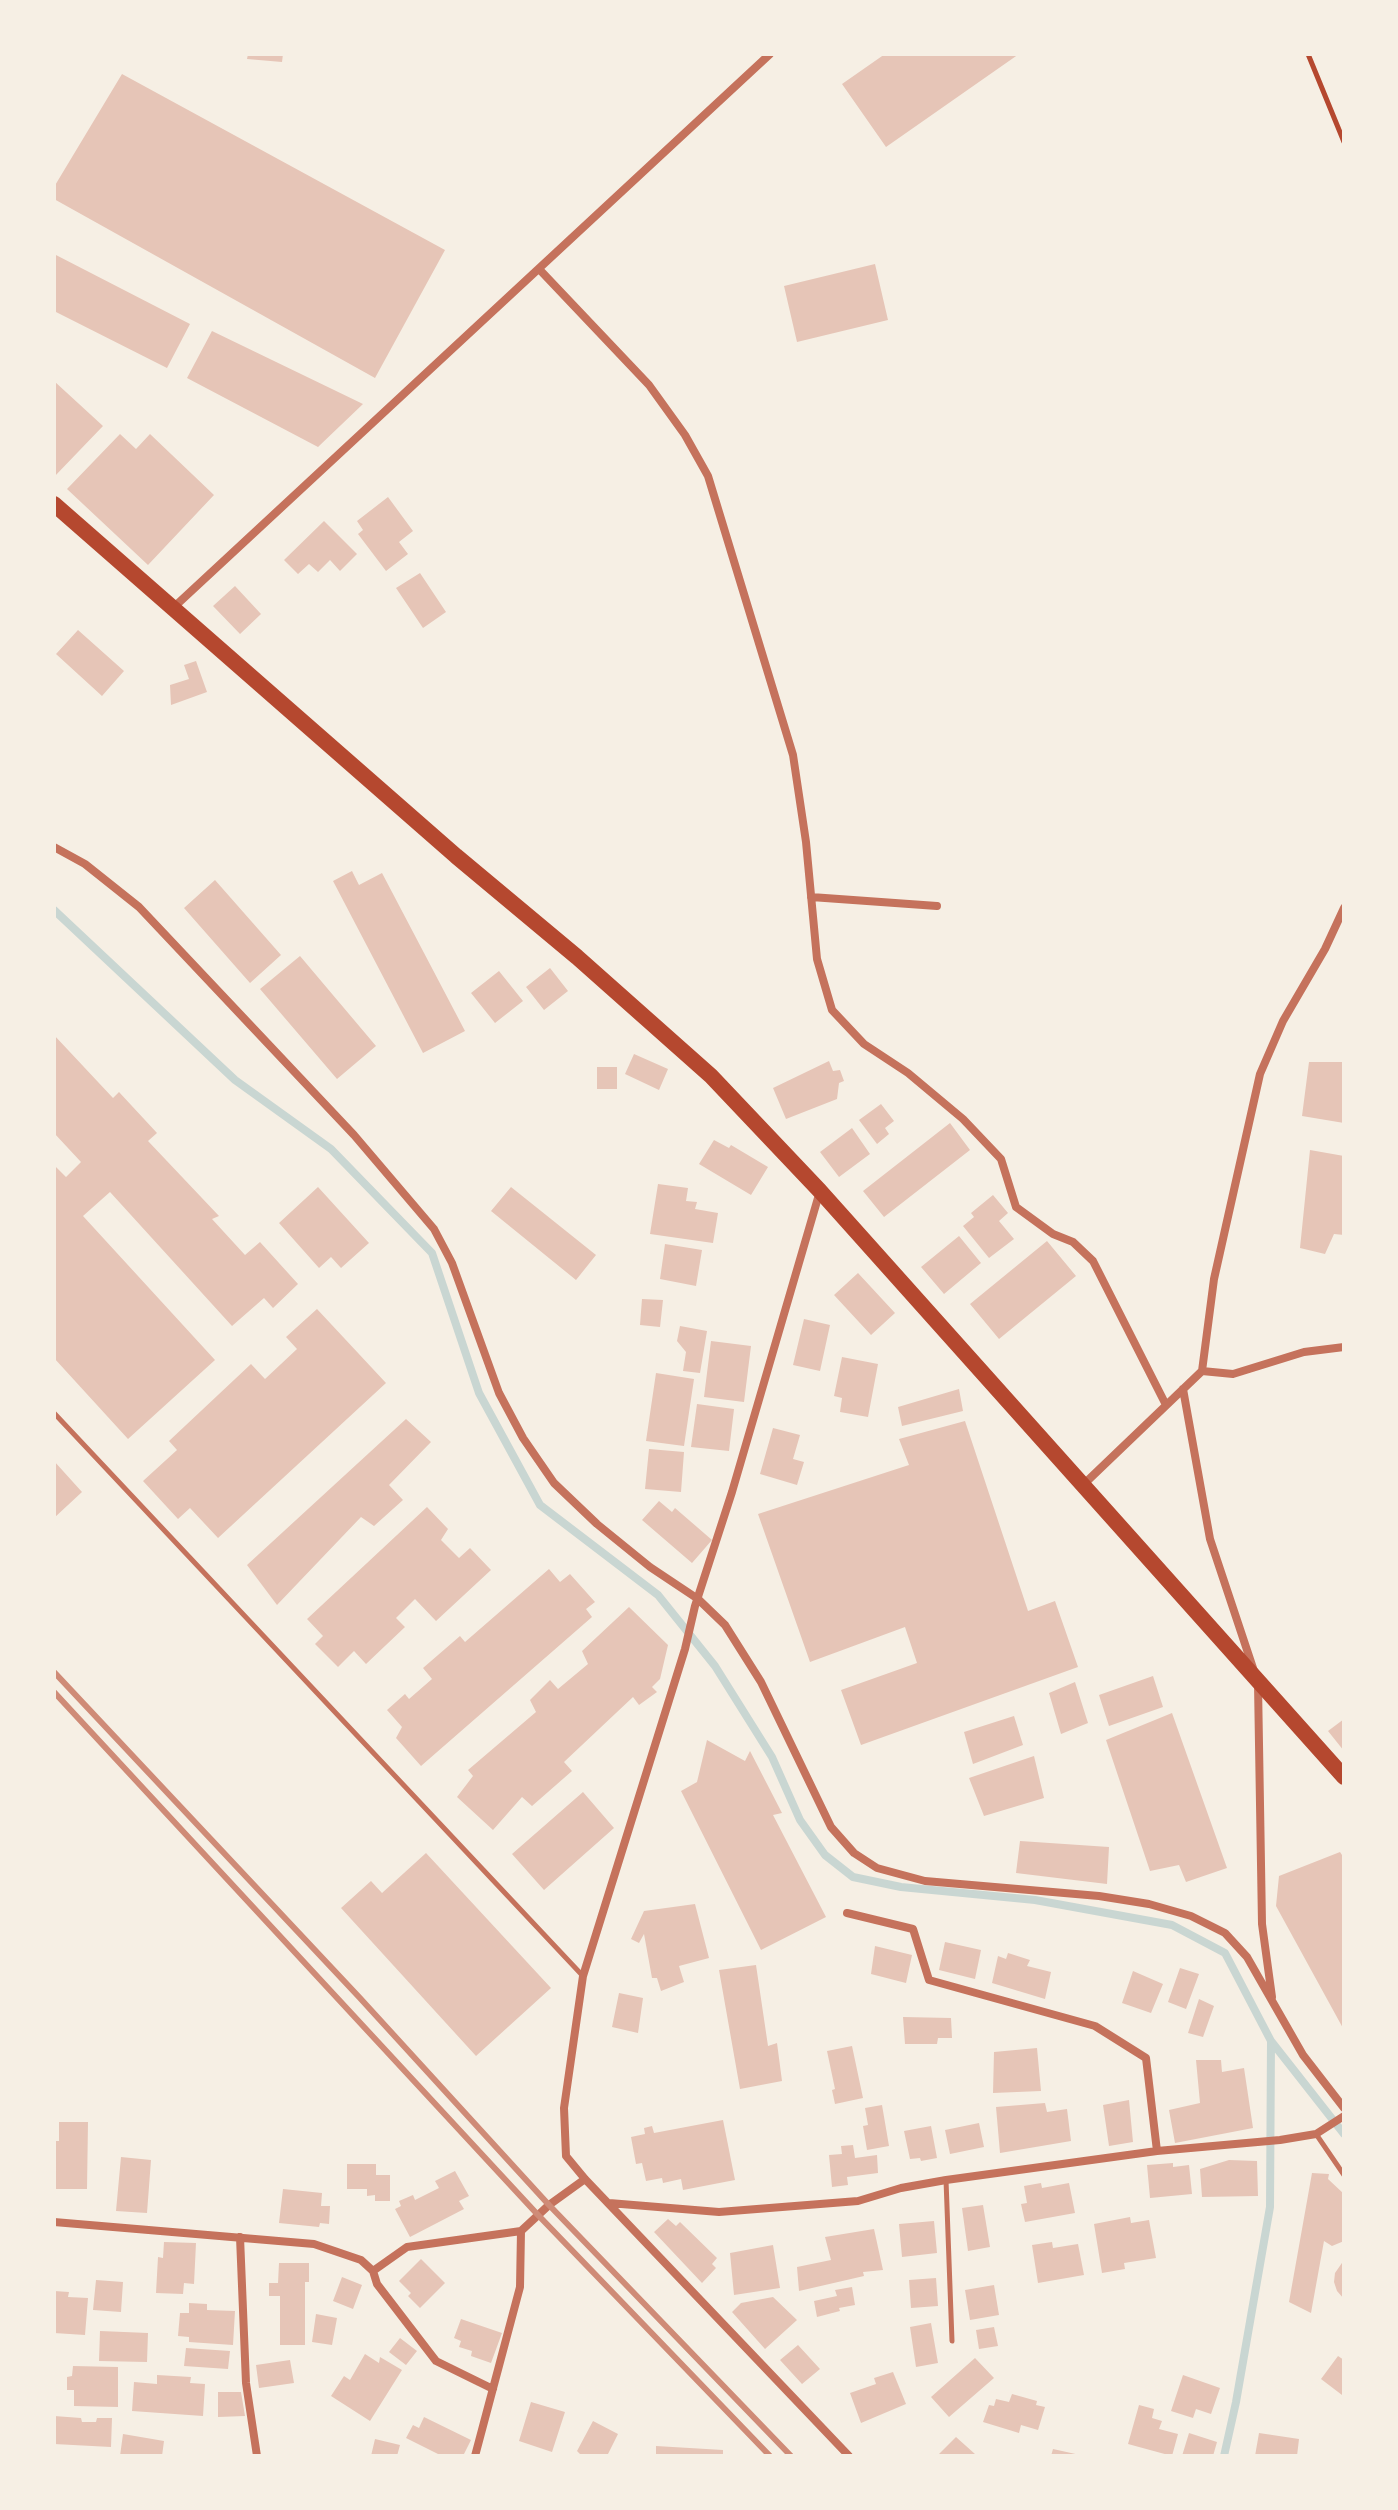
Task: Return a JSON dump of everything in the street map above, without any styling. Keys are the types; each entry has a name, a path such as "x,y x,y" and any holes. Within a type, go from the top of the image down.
{"main road":[{"path":"54,504 711,1076 820,1191 1344,1777"}],"street":[{"path":"173,608 770,54"},
{"path":"539,269 649,385 685,435 708,476 793,755 817,959 832,1010 864,1044 908,1073 952,1110 1001,1159 1016,1207 1053,1234 1073,1242 1093,1261 1166,1405"},
{"path":"54,847 85,864 139,907 354,1135 434,1229 452,1263 499,1393 523,1438 554,1483 608,1533 725,1625 761,1682 831,1827 854,1853 877,1868 925,1881 1099,1896 1149,1904 1191,1916 1225,1933 1247,1957 1303,2055 1344,2108"},
{"path":"811,897 937,906"},
{"path":"1083,1485 1202,1371 1214,1279 1260,1074 1283,1021 1325,949 1344,908"},
{"path":"820,1191 696,1602 685,1649 583,1976 564,2108 566,2156 849,2456"},
{"path":"1202,1371 1233,1374 1304,1352 1344,1347"},
{"path":"1183,1389 1210,1539 1258,1680 1262,1924 1272,2002"},
{"path":"847,1913 913,1929 929,1980 1095,2026 1146,2058 1157,2151"},
{"path":"608,2203 735,2211 858,2201 901,2188 946,2180 1157,2151 1316,2134 1344,2116"},
{"path":"373,2271 407,2247 521,2231 549,2205 585,2179"},
{"path":"54,2222 314,2244 361,2260 373,2271 377,2284 436,2361 493,2389"},
{"path":"475,2456 520,2287 521,2231"},
{"path":"240,2237 246,2383 257,2456"}],"lane":[{"path":"54,1413 583,1976"},
{"path":"1316,2134 1344,2175"},
{"path":"946,2180 952,2341"}],"path":[{"path":"1308,54 1344,142"}],"building":[{"path":"248,54 283,54 282,62 247,59"},
{"path":"885,54 1019,54 886,147 842,84"},
{"path":"122,74 445,250 375,378 54,199 54,187"},
{"path":"54,254 190,324 167,368 54,311"},
{"path":"875,264 888,320 797,342 784,286"},
{"path":"212,331 363,404 318,447 187,378"},
{"path":"54,381 103,426 54,477"},
{"path":"120,434 136,449 150,434 214,495 148,565 67,489"},
{"path":"388,497 413,531 399,542 408,554 386,571 358,534 363,530 357,521"},
{"path":"324,521 357,554 340,571 330,560 318,572 309,564 298,574 284,560"},
{"path":"420,573 446,612 423,628 396,588"},
{"path":"235,586 261,614 240,634 213,606"},
{"path":"78,630 124,671 102,696 56,654"},
{"path":"196,661 207,692 171,705 170,685 189,679 184,665"},
{"path":"352,871 359,885 382,873 465,1031 423,1053 333,881"},
{"path":"215,880 281,955 250,983 184,908"},
{"path":"300,956 376,1046 337,1079 260,989"},
{"path":"550,968 568,991 544,1010 526,987"},
{"path":"499,971 523,1001 495,1023 471,993"},
{"path":"54,1035 113,1098 119,1092 157,1133 148,1141 219,1216 212,1219 245,1255 260,1242 298,1284 273,1308 264,1298 232,1326 110,1192 83,1216 215,1360 128,1439 54,1358 54,1165 66,1177 81,1162 54,1133"},
{"path":"634,1054 668,1069 659,1090 625,1074"},
{"path":"829,1061 833,1071 840,1070 844,1081 839,1083 837,1099 786,1119 773,1088"},
{"path":"1309,1062 1344,1062 1344,1123 1302,1116"},
{"path":"597,1067 617,1067 617,1089 597,1089"},
{"path":"881,1104 894,1121 885,1128 889,1134 877,1144 859,1120"},
{"path":"950,1123 970,1150 884,1217 863,1191"},
{"path":"852,1128 870,1154 839,1177 820,1152"},
{"path":"714,1140 729,1148 731,1145 768,1167 751,1195 699,1164"},
{"path":"1310,1150 1344,1156 1344,1235 1334,1234 1325,1254 1300,1248"},
{"path":"658,1184 688,1188 686,1201 697,1202 695,1209 718,1213 713,1243 650,1234"},
{"path":"318,1187 369,1243 341,1268 331,1257 319,1268 279,1223"},
{"path":"511,1187 596,1255 576,1280 491,1211"},
{"path":"993,1195 1008,1213 999,1221 1014,1239 989,1258 963,1226 974,1217 971,1213"},
{"path":"959,1236 981,1263 944,1294 921,1267"},
{"path":"1047,1241 1076,1276 999,1339 970,1304"},
{"path":"665,1244 702,1250 696,1286 660,1279"},
{"path":"858,1273 895,1313 871,1335 834,1295"},
{"path":"642,1299 663,1300 660,1327 640,1325"},
{"path":"317,1309 386,1383 218,1538 190,1508 178,1519 143,1481 177,1450 169,1441 251,1364 265,1379 297,1349 286,1337"},
{"path":"804,1319 830,1325 820,1371 793,1365"},
{"path":"680,1326 707,1331 700,1373 683,1371 686,1352 677,1341"},
{"path":"711,1341 751,1346 744,1402 704,1397"},
{"path":"842,1357 878,1364 868,1417 840,1412 842,1398 834,1396"},
{"path":"656,1373 694,1379 684,1446 646,1441"},
{"path":"959,1389 963,1411 902,1426 898,1407"},
{"path":"697,1404 734,1409 729,1451 691,1447"},
{"path":"406,1419 431,1442 389,1485 403,1500 374,1526 361,1517 277,1605 247,1565"},
{"path":"965,1421 1028,1611 1055,1601 1078,1667 861,1745 841,1690 917,1663 905,1627 810,1662 758,1514 909,1465 899,1439"},
{"path":"773,1428 800,1435 793,1459 804,1462 797,1485 760,1474"},
{"path":"649,1449 684,1452 681,1492 645,1489"},
{"path":"54,1461 82,1492 54,1518"},
{"path":"659,1501 672,1512 675,1508 712,1540 692,1563 642,1520"},
{"path":"427,1507 448,1529 441,1540 459,1558 470,1548 491,1570 436,1621 415,1599 396,1618 405,1627 366,1664 354,1651 338,1667 315,1644 323,1636 307,1619"},
{"path":"549,1569 560,1582 570,1574 595,1602 586,1609 592,1617 421,1766 396,1738 402,1727 387,1710 405,1694 409,1699 432,1679 423,1668 460,1636 465,1642"},
{"path":"629,1607 668,1645 660,1679 652,1687 657,1692 639,1705 633,1697 564,1762 572,1771 532,1806 522,1797 493,1830 457,1797 473,1776 468,1770 536,1712 530,1700 550,1680 558,1689 588,1664 582,1651"},
{"path":"1153,1676 1163,1707 1109,1726 1099,1695"},
{"path":"1075,1682 1088,1723 1061,1734 1049,1693"},
{"path":"1172,1713 1227,1868 1186,1882 1179,1865 1150,1871 1106,1740"},
{"path":"1014,1716 1023,1745 973,1764 964,1732"},
{"path":"1344,1719 1344,1751 1328,1731"},
{"path":"707,1740 745,1761 750,1751 782,1813 773,1815 826,1917 761,1950 681,1791 697,1782"},
{"path":"1034,1756 1044,1798 984,1816 969,1778"},
{"path":"583,1792 614,1828 544,1890 512,1854"},
{"path":"1020,1841 1109,1847 1107,1884 1016,1873"},
{"path":"1340,1852 1344,1858 1344,2030 1276,1906 1279,1876"},
{"path":"426,1853 551,1988 476,2056 341,1908 371,1881 382,1893"},
{"path":"695,1904 709,1958 679,1966 684,1982 661,1991 657,1978 652,1978 644,1934 639,1943 631,1939 644,1911"},
{"path":"945,1942 981,1950 975,1979 939,1970"},
{"path":"875,1946 912,1955 906,1983 871,1974"},
{"path":"1008,1953 1030,1960 1027,1966 1051,1972 1045,1999 992,1983 998,1956 1006,1959"},
{"path":"756,1965 768,2046 777,2043 782,2081 740,2089 719,1970"},
{"path":"1180,1968 1199,1974 1186,2009 1168,2002"},
{"path":"1133,1971 1163,1984 1151,2013 1122,2003"},
{"path":"619,1993 643,1998 638,2033 612,2027"},
{"path":"1199,1999 1214,2006 1203,2037 1188,2033"},
{"path":"903,2017 951,2018 952,2038 938,2038 937,2044 905,2044"},
{"path":"852,2046 863,2098 835,2104 827,2051"},
{"path":"1037,2048 1041,2091 993,2093 994,2052"},
{"path":"1196,2060 1221,2060 1222,2072 1244,2068 1253,2128 1175,2143 1169,2110 1200,2103"},
{"path":"1129,2100 1133,2142 1109,2146 1103,2105"},
{"path":"1045,2103 1047,2112 1067,2109 1071,2141 1000,2153 996,2107"},
{"path":"882,2105 889,2146 867,2150 863,2126 868,2125 865,2108"},
{"path":"723,2120 735,2180 683,2190 681,2179 663,2183 662,2178 646,2181 642,2163 636,2164 631,2137 645,2134 644,2128 652,2126 654,2133"},
{"path":"59,2122 88,2122 87,2189 54,2189 54,2141 59,2141"},
{"path":"979,2123 984,2147 950,2154 945,2130"},
{"path":"931,2126 937,2158 921,2161 920,2158 910,2159 904,2131"},
{"path":"853,2145 855,2158 877,2155 878,2173 847,2177 848,2185 832,2187 829,2155 842,2154 841,2146"},
{"path":"121,2157 151,2160 147,2213 116,2211"},
{"path":"1229,2160 1257,2161 1258,2196 1202,2197 1200,2169"},
{"path":"1173,2163 1173,2167 1189,2165 1192,2194 1150,2198 1147,2165"},
{"path":"347,2164 376,2164 376,2175 390,2175 390,2201 375,2201 375,2195 367,2196 367,2189 347,2189"},
{"path":"455,2171 469,2196 459,2201 464,2209 410,2237 395,2209 401,2206 399,2201 413,2195 415,2200 439,2188 435,2181"},
{"path":"1312,2173 1329,2174 1328,2179 1344,2194 1344,2241 1332,2246 1324,2241 1311,2313 1289,2302"},
{"path":"1041,2183 1042,2188 1069,2183 1075,2213 1025,2222 1021,2204 1027,2203 1024,2186"},
{"path":"283,2189 322,2193 321,2206 330,2206 329,2224 320,2223 319,2227 279,2223"},
{"path":"983,2205 990,2247 968,2251 962,2208"},
{"path":"1130,2217 1131,2223 1149,2220 1156,2258 1124,2263 1125,2269 1102,2273 1094,2224"},
{"path":"668,2219 676,2226 680,2222 717,2258 712,2264 716,2268 702,2283 654,2232"},
{"path":"934,2221 937,2253 902,2257 899,2224"},
{"path":"874,2229 883,2270 863,2272 864,2276 799,2291 797,2267 831,2260 825,2237"},
{"path":"164,2242 196,2243 194,2284 184,2283 183,2294 156,2293 158,2257 163,2258"},
{"path":"1052,2242 1053,2248 1078,2244 1084,2275 1038,2283 1032,2245"},
{"path":"773,2245 780,2288 734,2295 730,2253"},
{"path":"421,2259 445,2283 420,2308 399,2281"},
{"path":"1344,2260 1344,2299 1334,2282 1335,2273"},
{"path":"279,2263 309,2263 309,2282 305,2282 305,2345 280,2345 280,2296 269,2296 269,2283 278,2283"},
{"path":"342,2277 362,2285 353,2309 333,2301"},
{"path":"936,2278 938,2306 911,2308 909,2280"},
{"path":"96,2280 123,2282 121,2312 93,2310"},
{"path":"994,2285 999,2315 970,2320 965,2290"},
{"path":"852,2287 855,2305 817,2317 814,2301 837,2296 835,2290"},
{"path":"54,2291 69,2292 68,2297 88,2298 85,2335 54,2333"},
{"path":"773,2297 797,2320 765,2349 732,2312 741,2303"},
{"path":"189,2303 207,2304 207,2310 235,2311 233,2345 189,2342 189,2337 178,2336 180,2313 189,2313"},
{"path":"316,2314 337,2318 332,2345 312,2342"},
{"path":"461,2319 502,2333 491,2363 471,2356 472,2351 459,2347 461,2341 454,2338"},
{"path":"931,2323 938,2363 916,2367 910,2327"},
{"path":"994,2327 998,2346 979,2349 976,2330"},
{"path":"100,2331 148,2333 147,2362 99,2361"},
{"path":"400,2338 417,2351 406,2365 389,2352"},
{"path":"798,2345 820,2369 802,2384 780,2360"},
{"path":"186,2348 230,2351 228,2369 184,2366"},
{"path":"365,2354 379,2363 380,2357 402,2370 370,2421 331,2396 344,2376 350,2380"},
{"path":"1338,2356 1344,2360 1342,2395 1321,2379"},
{"path":"975,2358 994,2378 949,2417 931,2397"},
{"path":"290,2360 294,2383 259,2388 256,2365"},
{"path":"73,2366 118,2367 118,2407 74,2406 74,2390 67,2390 67,2377 72,2376"},
{"path":"893,2372 906,2404 861,2423 850,2393 876,2384 874,2378"},
{"path":"157,2375 191,2377 190,2383 205,2384 203,2416 132,2411 134,2382 157,2384"},
{"path":"1183,2375 1220,2388 1211,2414 1196,2409 1193,2418 1171,2411"},
{"path":"218,2392 241,2392 245,2416 218,2417"},
{"path":"1012,2394 1037,2401 1036,2405 1045,2407 1038,2430 1021,2425 1019,2433 983,2422 989,2405 994,2406 996,2399 1009,2402"},
{"path":"531,2402 565,2412 552,2452 519,2441"},
{"path":"1139,2405 1154,2409 1152,2418 1162,2421 1159,2429 1178,2434 1172,2456 1128,2444"},
{"path":"54,2416 81,2418 82,2422 112,2418 111,2447 54,2444"},
{"path":"424,2417 471,2440 463,2456 442,2456 406,2438 413,2425 419,2428"},
{"path":"593,2421 618,2434 607,2456 582,2456 577,2451"},
{"path":"1189,2433 1217,2442 1213,2456 1182,2456"},
{"path":"1259,2433 1299,2439 1297,2456 1255,2456"},
{"path":"123,2434 164,2441 162,2456 120,2456"},
{"path":"956,2437 975,2454 937,2456"},
{"path":"375,2439 400,2445 397,2456 371,2456"},
{"path":"656,2446 723,2450 723,2456 656,2456"},
{"path":"1053,2449 1080,2455 1080,2456 1051,2456"}],"waterway":[{"path":"54,910 235,1080 331,1149 432,1253 479,1393 540,1505 658,1595 715,1666 772,1757 800,1820 825,1855 853,1877 901,1887 1035,1900 1172,1925 1225,1953 1271,2041 1344,2134"},
{"path":"1224,2456 1270,2207 1271,2042"}],"railway":[{"path":"54,1672 549,2205 791,2456"},
{"path":"54,1692 538,2215 770,2456"}]}
